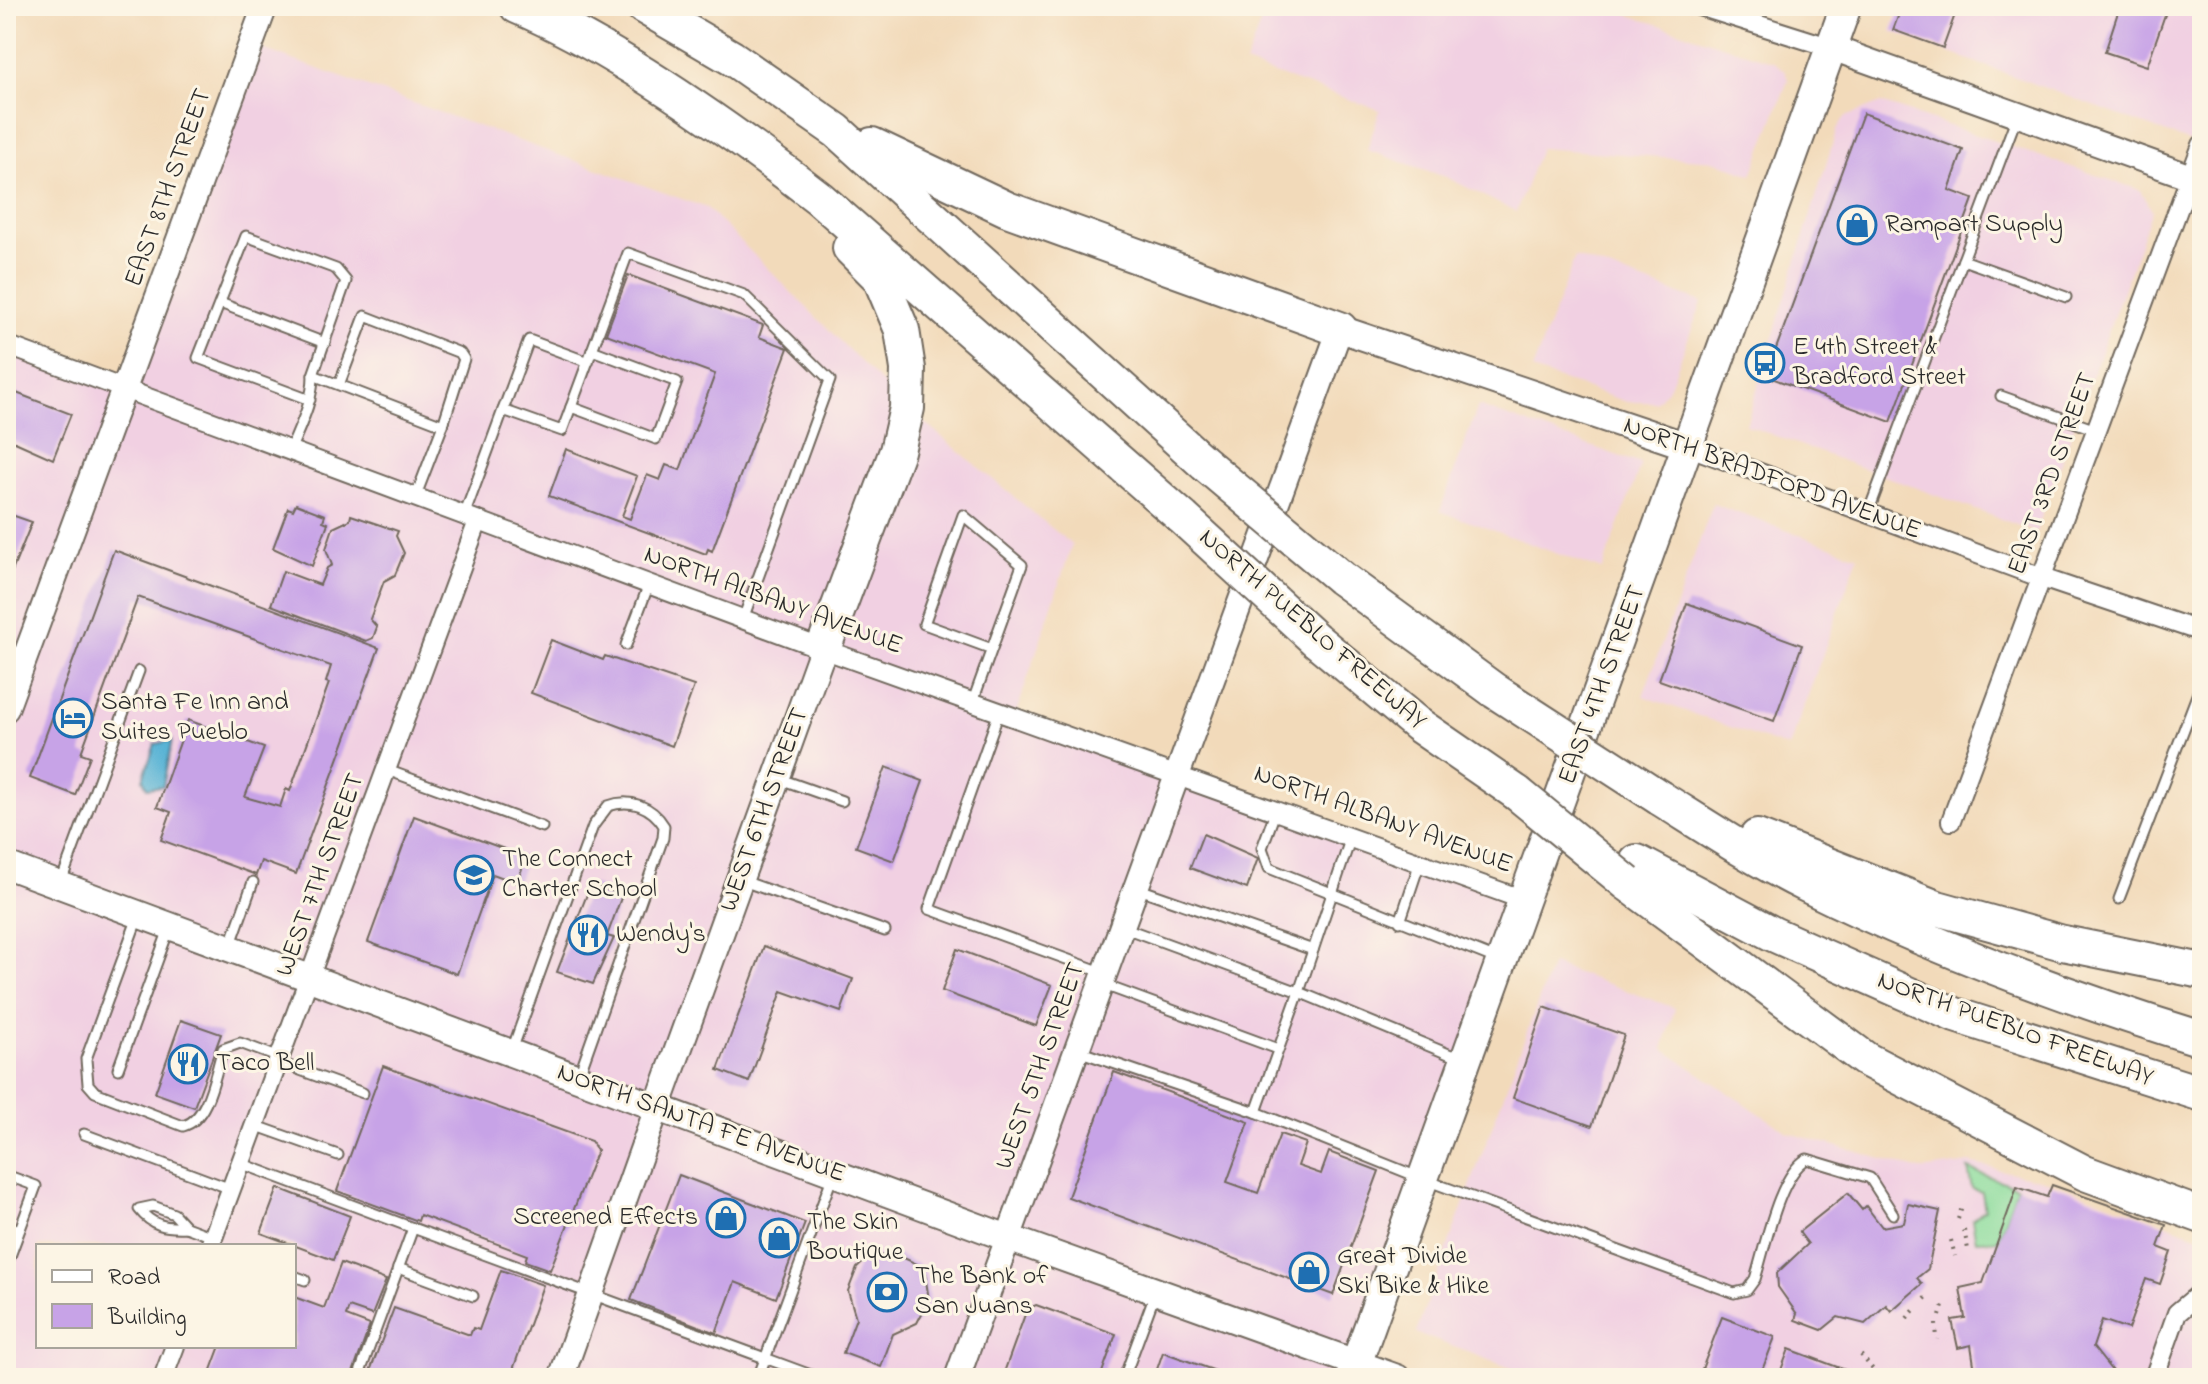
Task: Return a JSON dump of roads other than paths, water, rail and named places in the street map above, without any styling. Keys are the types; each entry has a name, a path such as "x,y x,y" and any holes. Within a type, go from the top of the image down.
{"highway":[{"name":"NORTH PUEBLO FREEWAY","path":"517,6 634,71 772,161 869,239 1362,681 1468,760 1632,872 1942,1009 2202,1094"},
{"name":"NORTH PUEBLO FREEWAY","path":"643,6 732,58 837,131 1205,464 1341,578 1495,691 1660,798 1803,883 1931,943 2090,1005 2202,1039"},
{"path":"837,131 1007,209 1340,329"},
{"path":"772,161 880,278 902,330 908,369 907,408 897,451 823,649"},
{"path":"1660,798 1937,908 2063,943 2202,971"},
{"path":"1632,872 1865,1059 2085,1173 2202,1216"}],"main road":[{"name":"EAST 4TH STREET","path":"1354,1371 1690,447 1846,6"},
{"name":"NORTH BRADFORD AVENUE","path":"1340,329 1690,447"},
{"name":"WEST 6TH STREET","path":"657,1108 823,649"},
{"name":"NORTH SANTA FE AVENUE","path":"6,865 1156,1291 1354,1371 1397,1378"}],"street":[{"name":"EAST 8TH STREET","path":"6,709 265,6"},
{"path":"1699,6 1832,48 2196,179"},
{"name":"EAST 3RD STREET","path":"1951,821 2096,430 2196,179 2202,145"},
{"name":"WEST 5TH STREET","path":"957,1378 1340,329"},
{"name":"NORTH ALBANY AVENUE","path":"6,345 823,649 1524,900"},
{"name":"NORTH BRADFORD AVENUE","path":"1690,447 2042,578 2202,632"},
{"name":"WEST 7TH STREET","path":"211,1244 387,770 471,518"},
{"name":"WEST 6TH STREET","path":"561,1378 657,1108"},
{"path":"2154,1378 2177,1313 2202,1292"},
{"path":"163,1378 174,1348"}],"lane":[{"path":"1868,513 2017,115"},
{"path":"290,451 310,400 313,375 346,281 336,269 246,236 198,358 310,400"},
{"path":"503,410 562,431 628,253 744,295 830,380 743,619"},
{"path":"1963,260 2066,297"},
{"path":"220,303 325,343"},
{"path":"339,385 365,316 460,353 464,359 415,498"},
{"path":"471,518 503,410 529,340 588,362"},
{"path":"571,407 656,439 677,382 592,350"},
{"path":"313,375 443,425"},
{"path":"2001,396 2096,430"},
{"path":"973,701 992,649 1022,565 963,515 924,624 992,649"},
{"path":"626,645 649,584"},
{"path":"60,885 139,671"},
{"path":"2119,899 2202,682"},
{"path":"1000,711 929,909 1278,1049"},
{"path":"387,770 542,827"},
{"path":"777,778 842,801"},
{"path":"510,1053 593,826 608,806 632,802 658,816 664,826 663,838 578,1078"},
{"path":"1276,809 1262,848 1269,868 1502,961"},
{"path":"1256,1112 1351,837"},
{"path":"1400,922 1420,862"},
{"path":"740,880 885,931"},
{"path":"229,948 253,882"},
{"path":"1136,888 1313,950"},
{"path":"139,914 86,1059 88,1084 95,1092 183,1126 192,1124 200,1115 223,1049 240,1043 363,1093"},
{"path":"118,1069 170,926"},
{"path":"1122,927 1299,992 1466,1061"},
{"path":"1077,1050 1256,1112 1423,1179 1734,1293 1747,1290 1755,1279 1786,1184 1795,1165 1807,1159 1870,1178 1893,1214"},
{"path":"254,1125 338,1155"},
{"path":"84,1134 231,1189"},
{"path":"240,1163 819,1378"},
{"path":"758,1378 834,1173"},
{"path":"6,1175 36,1186 6,1267"},
{"path":"6,1225 19,1230"},
{"path":"186,1227 211,1244"},
{"path":"358,1378 413,1228"},
{"path":"398,1268 473,1296"},
{"path":"296,1277 305,1280"},
{"path":"1124,1378 1156,1291"}],"water":[{"path":"172,740 163,786 147,788 143,779 155,744"}],"place":[{"name":"Rampart Supply","path":"1857,225"},
{"name":"E 4th Street & Bradford Street","path":"1765,363"},
{"name":"Santa Fe Inn and Suites Pueblo","path":"73,718"},
{"name":"The Connect Charter School","path":"474,875"},
{"name":"Wendy's","path":"588,935"},
{"name":"Taco Bell","path":"188,1064"},
{"name":"Screened Effects","path":"726,1218"},
{"name":"The Skin Boutique","path":"779,1238"},
{"name":"Great Divide Ski Bike & Hike","path":"1309,1272"},
{"name":"The Bank of San Juans","path":"887,1292"}]}
